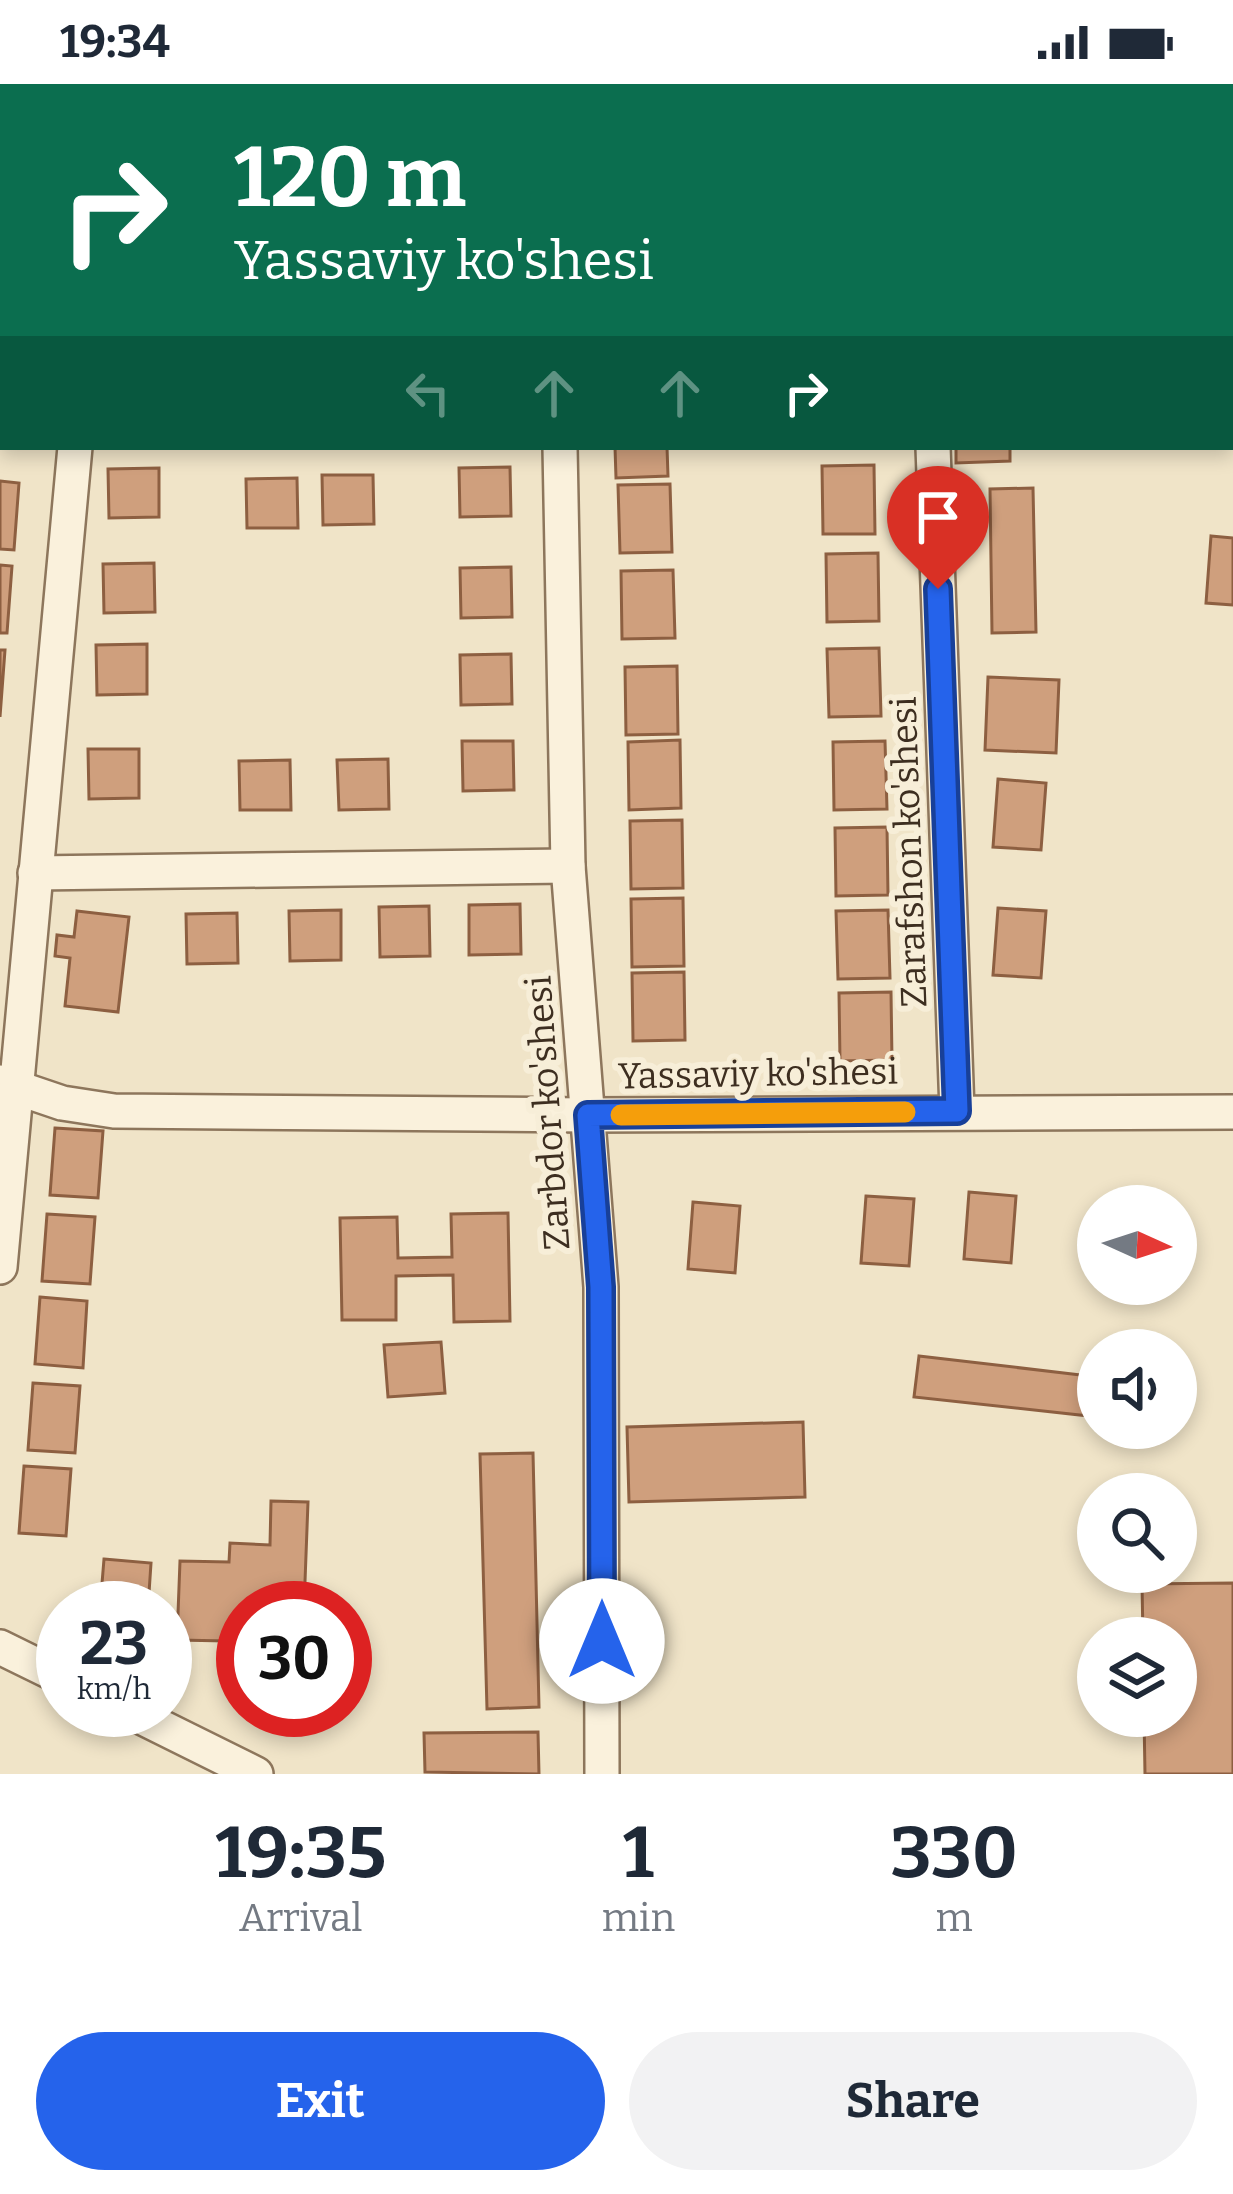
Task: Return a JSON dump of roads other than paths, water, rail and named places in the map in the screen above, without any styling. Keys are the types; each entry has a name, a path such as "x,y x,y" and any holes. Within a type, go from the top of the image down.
{"street":[{"path":"0,1268 8,1083 35,873 75,450"},
{"name":"Zarbdor ko'shesi","path":"560,450 568,866 601,1287 602,1774"},
{"name":"Zarafshon ko'shesi","path":"933,450 957,1111"},
{"path":"35,873 568,866"},
{"name":"Yassaviy ko'shesi","path":"8,1083 62,1102 114,1111 1233,1112"},
{"path":"0,1647 36,1665"},
{"path":"181,1737 256,1774"}]}
